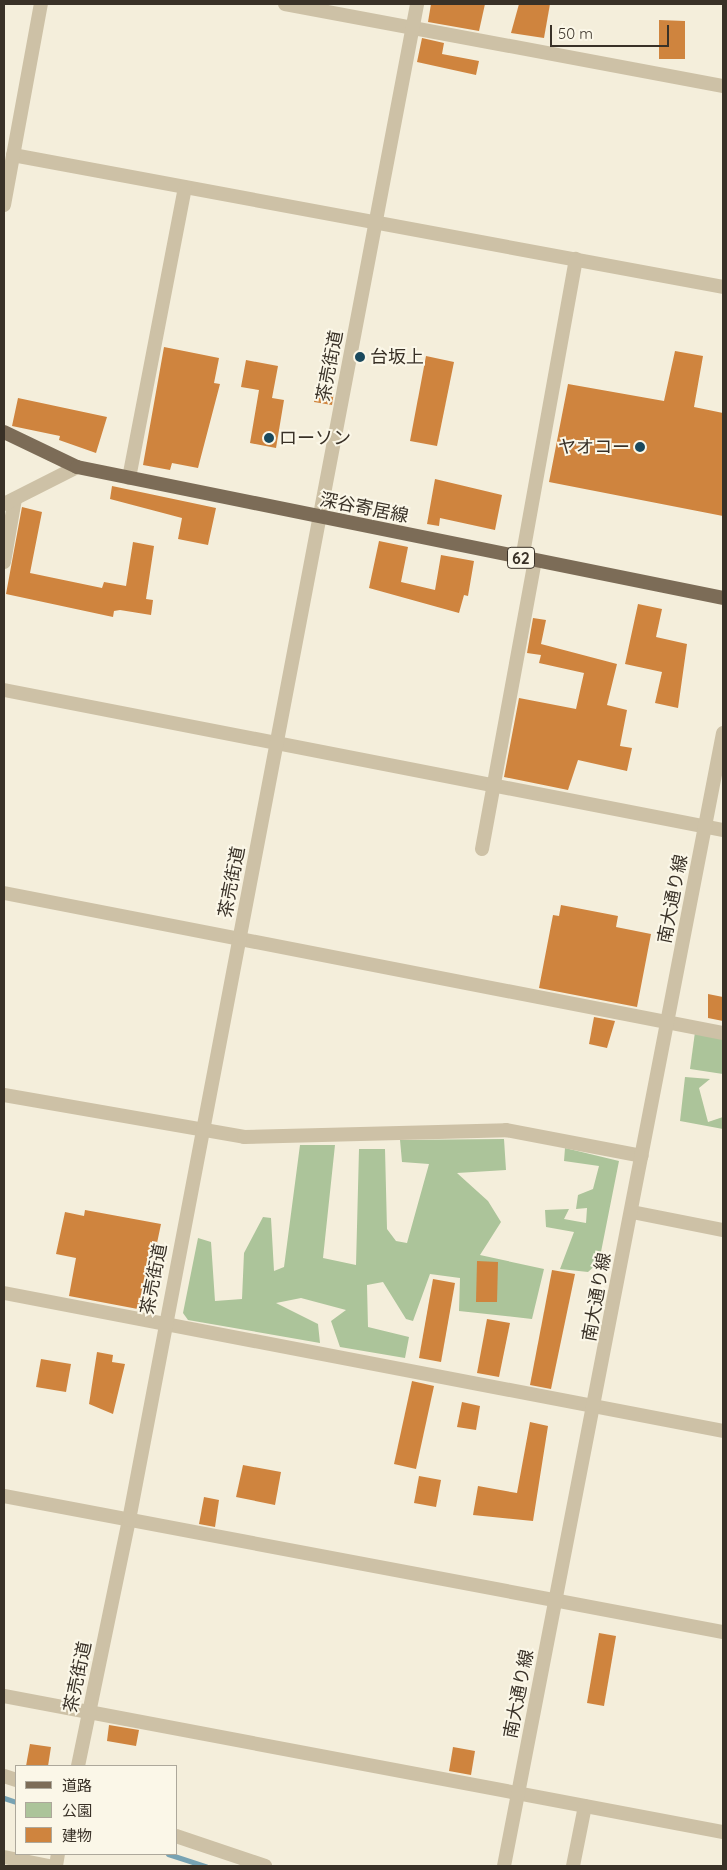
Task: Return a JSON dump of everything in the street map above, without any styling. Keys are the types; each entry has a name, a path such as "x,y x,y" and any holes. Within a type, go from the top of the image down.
{"main road":[{"name":"深谷寄居線","path":"4,432 78,467 320,518 723,598"}],"street":[{"path":"4,200 41,4"},
{"path":"285,4 723,86"},
{"name":"茶売街道","path":"78,1765 91,1712 129,1520 165,1321 241,938 417,4"},
{"path":"13,155 723,287"},
{"path":"129,478 185,187"},
{"path":"482,849 576,259"},
{"path":"4,562 10,502 78,467"},
{"path":"4,690 723,830"},
{"name":"南大通り線","path":"504,1866 596,1407 723,733"},
{"path":"4,893 723,1033"},
{"path":"4,1095 244,1137 506,1130 642,1156"},
{"path":"632,1212 723,1230"},
{"path":"4,1293 165,1321 723,1431"},
{"path":"4,1496 723,1632"},
{"path":"4,1696 723,1832"},
{"path":"573,1866 585,1806"},
{"path":"178,1837 264,1866"},
{"path":"4,1857 49,1866"}],"green space":[{"path":"695,1032 723,1038 723,1074 690,1069"},
{"path":"685,1077 710,1079 699,1088 708,1122 723,1117 723,1129 680,1121"},
{"path":"504,1139 506,1170 457,1173 488,1201 501,1222 480,1255 544,1269 532,1319 459,1311 460,1278 430,1274 413,1321 406,1319 383,1282 367,1285 368,1327 409,1337 405,1358 340,1347 331,1321 346,1310 301,1298 276,1303 318,1324 320,1343 188,1320 183,1313 198,1238 211,1242 215,1301 242,1299 244,1253 263,1217 271,1218 274,1271 284,1267 300,1145 335,1145 323,1258 356,1265 359,1149 385,1149 387,1229 396,1241 407,1243 429,1164 402,1162 400,1140"},
{"path":"565,1148 619,1161 599,1262 588,1272 560,1269 574,1232 546,1227 545,1210 569,1209 564,1219 586,1223 587,1208 576,1209 578,1195 593,1189 599,1166 564,1161"}],"building":[{"path":"431,4 485,4 479,31 428,22"},
{"path":"519,4 550,4 544,38 511,33"},
{"path":"659,20 685,21 685,59 659,59"},
{"path":"422,38 444,43 442,54 479,61 476,75 417,62"},
{"path":"164,347 219,358 214,383 220,384 198,468 172,463 170,470 143,465"},
{"name":"ヤオコー","path":"675,351 703,356 694,407 723,413 723,516 549,482 568,384 664,401"},
{"path":"426,356 454,362 437,446 410,441"},
{"path":"246,360 278,366 272,398 284,400 276,448 250,443 259,390 241,387"},
{"path":"316,389 334,392 332,405 314,402"},
{"path":"18,398 107,417 96,453 59,440 60,436 12,426"},
{"path":"435,479 502,495 495,530 440,518 439,526 427,524"},
{"path":"112,486 216,508 208,545 178,539 182,518 110,499"},
{"path":"22,507 42,512 30,573 102,588 104,582 126,586 133,542 154,546 146,599 153,600 151,615 120,610 114,611 113,617 6,594"},
{"path":"379,541 408,547 401,582 435,590 441,555 474,561 468,596 464,595 459,613 369,588"},
{"path":"638,604 662,609 656,637 687,644 678,708 655,703 662,672 625,664"},
{"path":"533,618 546,620 541,644 617,664 607,705 627,710 620,746 632,748 627,771 578,760 568,790 504,777 519,698 576,709 584,673 539,663 541,655 527,653"},
{"path":"561,905 618,916 616,927 651,934 637,1007 539,988 553,915 559,916"},
{"path":"708,994 723,997 723,1021 708,1018"},
{"path":"594,1017 615,1021 607,1048 589,1044"},
{"path":"85,1210 161,1224 143,1310 69,1296 76,1258 56,1254 65,1212 84,1216"},
{"path":"477,1261 498,1262 497,1302 476,1302"},
{"path":"552,1270 575,1274 551,1389 530,1385"},
{"path":"433,1279 455,1283 441,1362 419,1358"},
{"path":"487,1319 510,1323 499,1377 477,1373"},
{"path":"97,1352 113,1355 112,1362 125,1364 113,1414 89,1404"},
{"path":"41,1359 71,1364 66,1392 36,1387"},
{"path":"412,1381 434,1386 416,1469 394,1464"},
{"path":"462,1402 480,1406 476,1430 457,1427"},
{"path":"530,1422 548,1426 533,1521 473,1515 478,1486 517,1493"},
{"path":"243,1465 281,1472 275,1505 236,1497"},
{"path":"419,1476 441,1480 436,1507 414,1503"},
{"path":"204,1497 219,1500 215,1527 199,1524"},
{"path":"599,1633 616,1636 604,1706 587,1703"},
{"path":"109,1725 139,1730 136,1746 107,1741"},
{"path":"30,1744 51,1747 48,1765 26,1765"},
{"path":"453,1747 475,1751 471,1775 449,1771"}],"waterway":[{"path":"4,1798 15,1802"},
{"path":"171,1855 206,1866"}],"place":[{"name":"台坂上","path":"360,357"},
{"name":"ローソン","path":"269,438"},
{"name":"ヤオコー","path":"640,447"}]}
